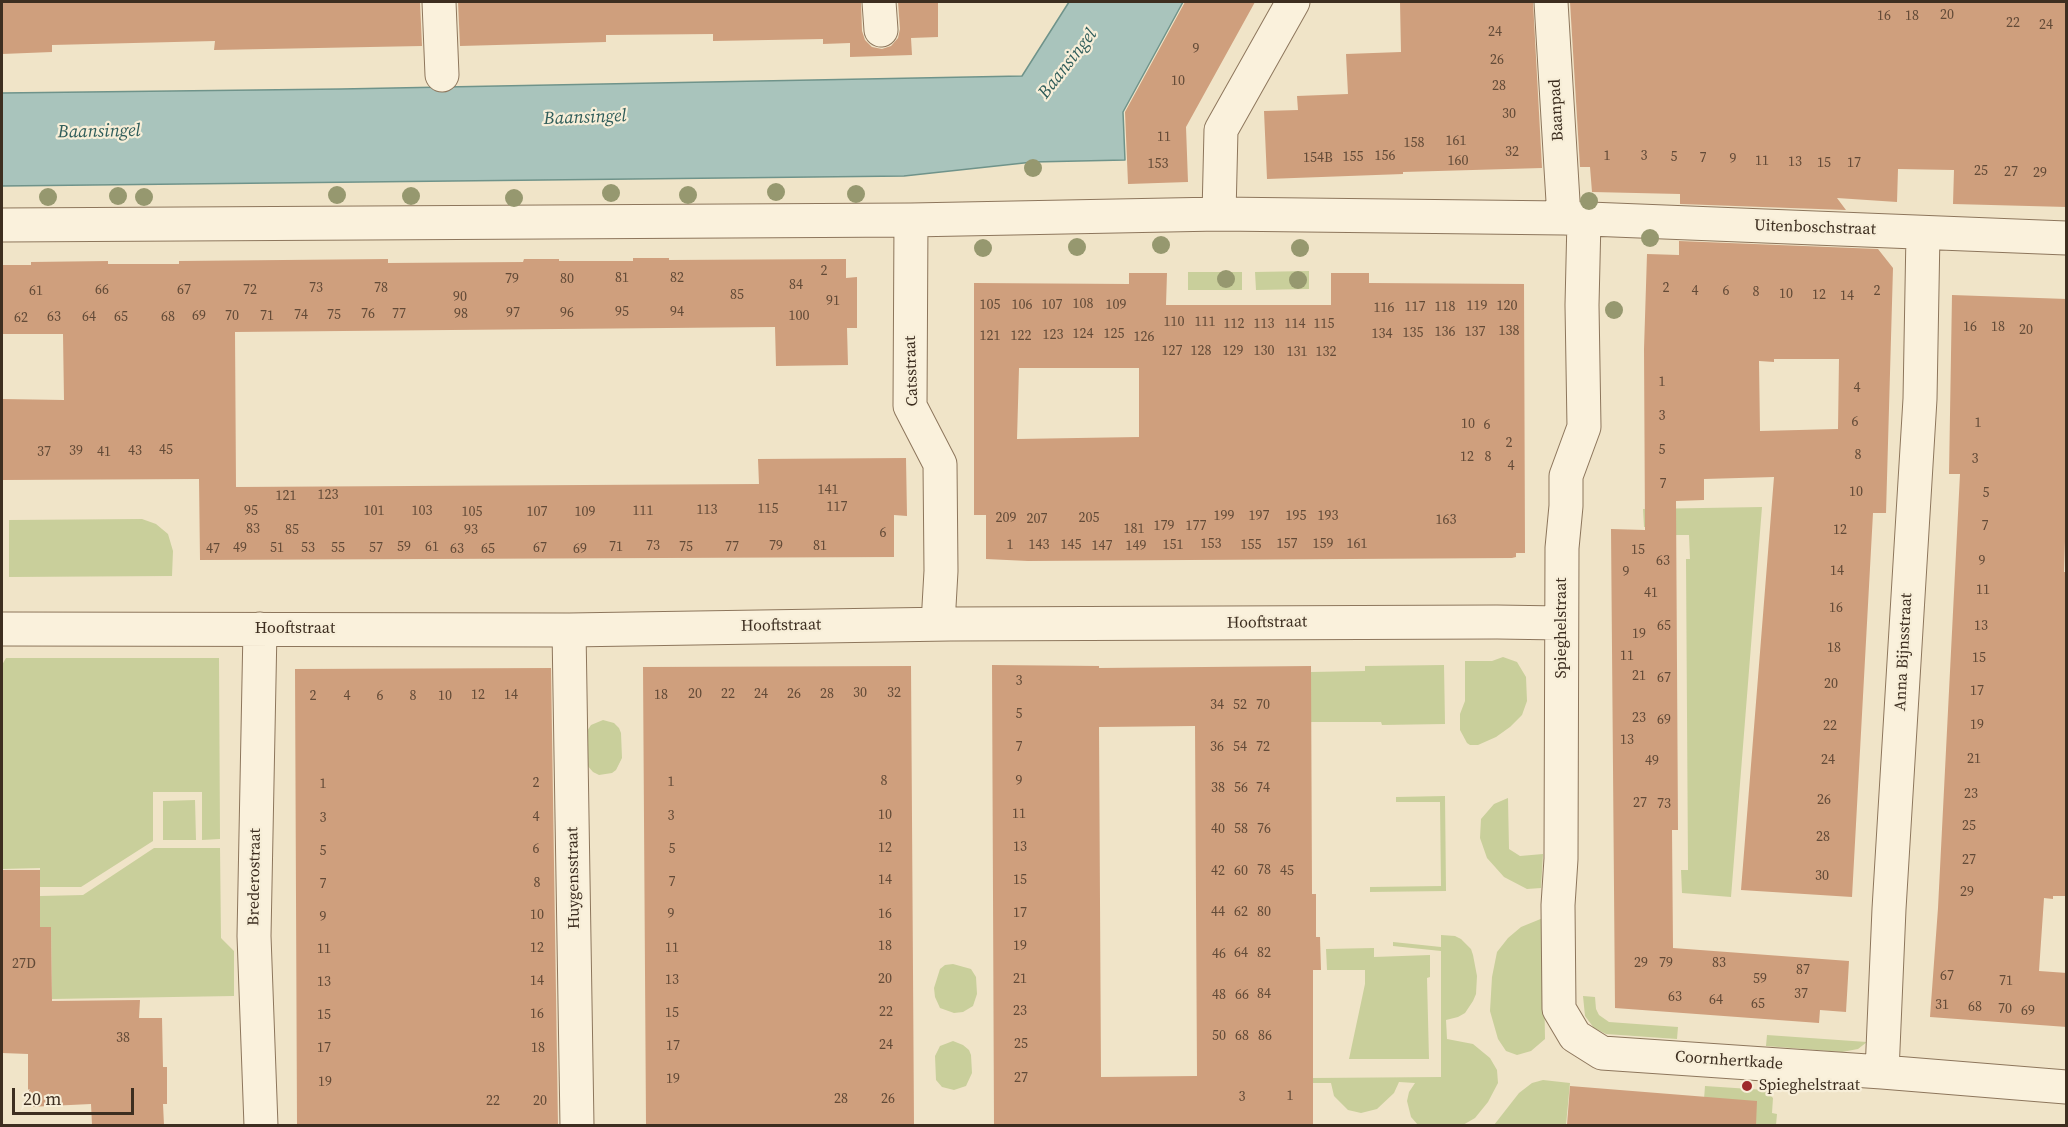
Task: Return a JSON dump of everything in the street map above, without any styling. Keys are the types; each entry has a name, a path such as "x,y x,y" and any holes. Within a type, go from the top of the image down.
{"street":[{"path":"439,2 442,75"},
{"path":"1219,214 1221,130 1293,2"},
{"name":"Baanpad","path":"1551,2 1574,218"},
{"path":"2,225 911,220 1219,214 1574,218"},
{"name":"Uitenboschstraat","path":"1574,218 2067,238"},
{"name":"Spieghelstraat","path":"1574,218 1582,294 1584,427 1566,476 1561,623 1561,859 1558,905 1559,1009 1575,1036"},
{"name":"Catsstraat","path":"911,220 910,406 940,464 941,571 938,624"},
{"name":"Anna Bijnsstraat","path":"1882,1072 1890,897 1920,399 1923,233"},
{"name":"Hooftstraat","path":"2,628 569,630 938,624 1561,623"},
{"name":"Brederostraat","path":"260,629 254,936 261,1125"},
{"name":"Huygensstraat","path":"569,630 577,1125"},
{"name":"Coornhertkade","path":"1575,1036 1602,1053 1882,1072 2067,1088"}],"green space":[{"path":"1309,271 1309,289 1256,290 1255,272"},
{"path":"1188,272 1242,272 1242,290 1188,290"},
{"path":"1762,507 1731,897 1682,893 1681,870 1688,870 1686,559 1690,559 1689,535 1676,535 1675,527 1644,527 1643,509"},
{"path":"142,519 156,524 168,534 173,551 172,576 9,577 9,520"},
{"path":"1503,657 1517,662 1526,677 1527,701 1522,715 1496,737 1478,745 1470,745 1460,730 1460,714 1465,701 1465,661 1492,661"},
{"path":"6,658 219,658 220,839 202,840 202,792 153,792 153,841 81,887 40,887 40,868 2,869 2,665"},
{"path":"1444,665 1445,724 1382,725 1381,722 1311,722 1311,672 1365,671 1365,666"},
{"path":"603,720 614,723 619,728 622,758 612,773 599,775 586,764 585,734 591,725"},
{"path":"1445,796 1446,891 1370,892 1370,887 1441,886 1440,802 1396,802 1396,797"},
{"path":"1508,798 1509,849 1520,856 1543,854 1541,888 1527,889 1504,877 1487,858 1480,838 1481,819 1494,804"},
{"path":"195,800 196,840 163,840 163,801"},
{"path":"154,848 220,848 221,938 234,951 234,996 52,999 51,927 40,927 40,896 83,895"},
{"path":"1543,918 1545,1039 1531,1051 1517,1055 1506,1051 1498,1039 1490,1011 1492,977 1497,952 1508,938 1521,927"},
{"path":"1441,935 1461,939 1471,949 1473,955 1477,976 1476,994 1465,1013 1446,1020 1447,1039 1473,1044 1490,1058 1497,1070 1498,1083 1488,1102 1475,1118 1463,1125 1418,1125 1411,1117 1407,1101 1409,1092 1415,1083 1399,1082 1394,1093 1377,1109 1361,1113 1348,1110 1334,1096 1331,1083 1313,1083 1313,1078 1441,1077 1441,951 1393,946 1393,942 1441,947"},
{"path":"1374,948 1374,957 1430,955 1430,977 1427,978 1429,1059 1349,1059 1365,984 1365,970 1327,970 1326,949"},
{"path":"953,964 971,969 976,977 977,994 973,1006 963,1012 954,1013 940,1008 935,997 934,988 940,969 945,965"},
{"path":"1583,996 1595,997 1599,1015 1609,1022 1678,1027 1677,1039 1606,1034 1594,1028 1585,1016"},
{"path":"1767,1035 1867,1042 1858,1049 1842,1052 1766,1046"},
{"path":"953,1041 969,1050 972,1073 966,1086 954,1090 942,1087 936,1080 935,1056 940,1046"},
{"path":"1543,1080 1570,1083 1566,1125 1494,1125 1519,1093 1532,1083"},
{"path":"1705,1086 1765,1090 1773,1098 1772,1113 1777,1114 1776,1125 1702,1126"}],"water":[{"name":"Baansingel","path":"1069,2 1183,2 1123,112 1125,160 1033,162 904,176 2,186 2,93 1022,76"}],"building":[{"path":"2,2 420,2 422,46 214,50 215,41 52,45 52,52 2,54"},
{"path":"458,2 861,2 862,31 865,40 872,47 882,49 891,46 898,38 900,29 898,2 938,2 938,37 911,38 912,55 850,57 850,43 823,44 823,39 713,41 713,34 606,35 606,42 460,46"},
{"path":"1185,2 1255,2 1186,127 1188,182 1128,184 1125,112"},
{"path":"1400,2 1533,2 1542,168 1267,179 1264,111 1298,110 1297,96 1348,94 1346,54 1401,52"},
{"path":"1570,2 2067,2 2067,207 1953,204 1954,170 1898,169 1897,202 1837,198 1846,210 1680,204 1680,194 1592,192 1590,167 1580,167"},
{"path":"1679,241 1878,249 1893,268 1886,513 1873,513 1852,897 1741,890 1774,477 1704,479 1704,500 1676,501 1678,830 1672,830 1673,948 1849,961 1846,1012 1820,1010 1819,1023 1615,1008 1611,529 1645,530 1644,349 1647,254 1679,255","holes":["1839,359 1838,429 1760,431 1759,361"]},
{"path":"633,258 669,258 669,260 846,259 846,278 857,277 857,328 847,328 848,365 776,366 775,327 235,332 236,487 759,484 758,459 906,458 907,516 894,515 894,557 200,560 199,479 2,480 2,399 64,400 63,334 2,334 2,265 31,265 31,262 108,261 108,264 179,264 179,261 388,259 388,263 523,262 524,259 633,261"},
{"path":"1129,273 1167,273 1166,305 1331,305 1331,273 1369,273 1369,283 1524,284 1525,553 1516,553 1516,557 1512,558 1028,561 986,559 986,515 974,515 974,283 1129,284","holes":["1019,368 1139,368 1139,437 1017,439"]},
{"path":"1952,295 2067,299 2067,480 2064,572 2067,572 2067,896 2044,898 2039,971 2067,973 2067,1027 1930,1017 1938,908 1960,474 1949,474"},
{"path":"992,665 1099,666 1099,668 1311,666 1312,894 1316,894 1316,937 1320,937 1321,970 1313,970 1313,1125 994,1125","holes":["1195,726 1197,1076 1101,1077 1099,727"]},
{"path":"911,666 914,1125 646,1125 643,667"},
{"path":"551,668 558,1125 297,1125 295,669"},
{"path":"2,870 40,870 40,927 51,927 52,1001 140,1000 139,1018 162,1018 163,1067 167,1067 167,1104 163,1104 164,1125 92,1125 91,1104 28,1107 28,1054 2,1053"},
{"path":"1570,1086 1757,1101 1756,1125 1567,1125"}],"place":[{"name":"Spieghelstraat","path":"1747,1086"}]}
